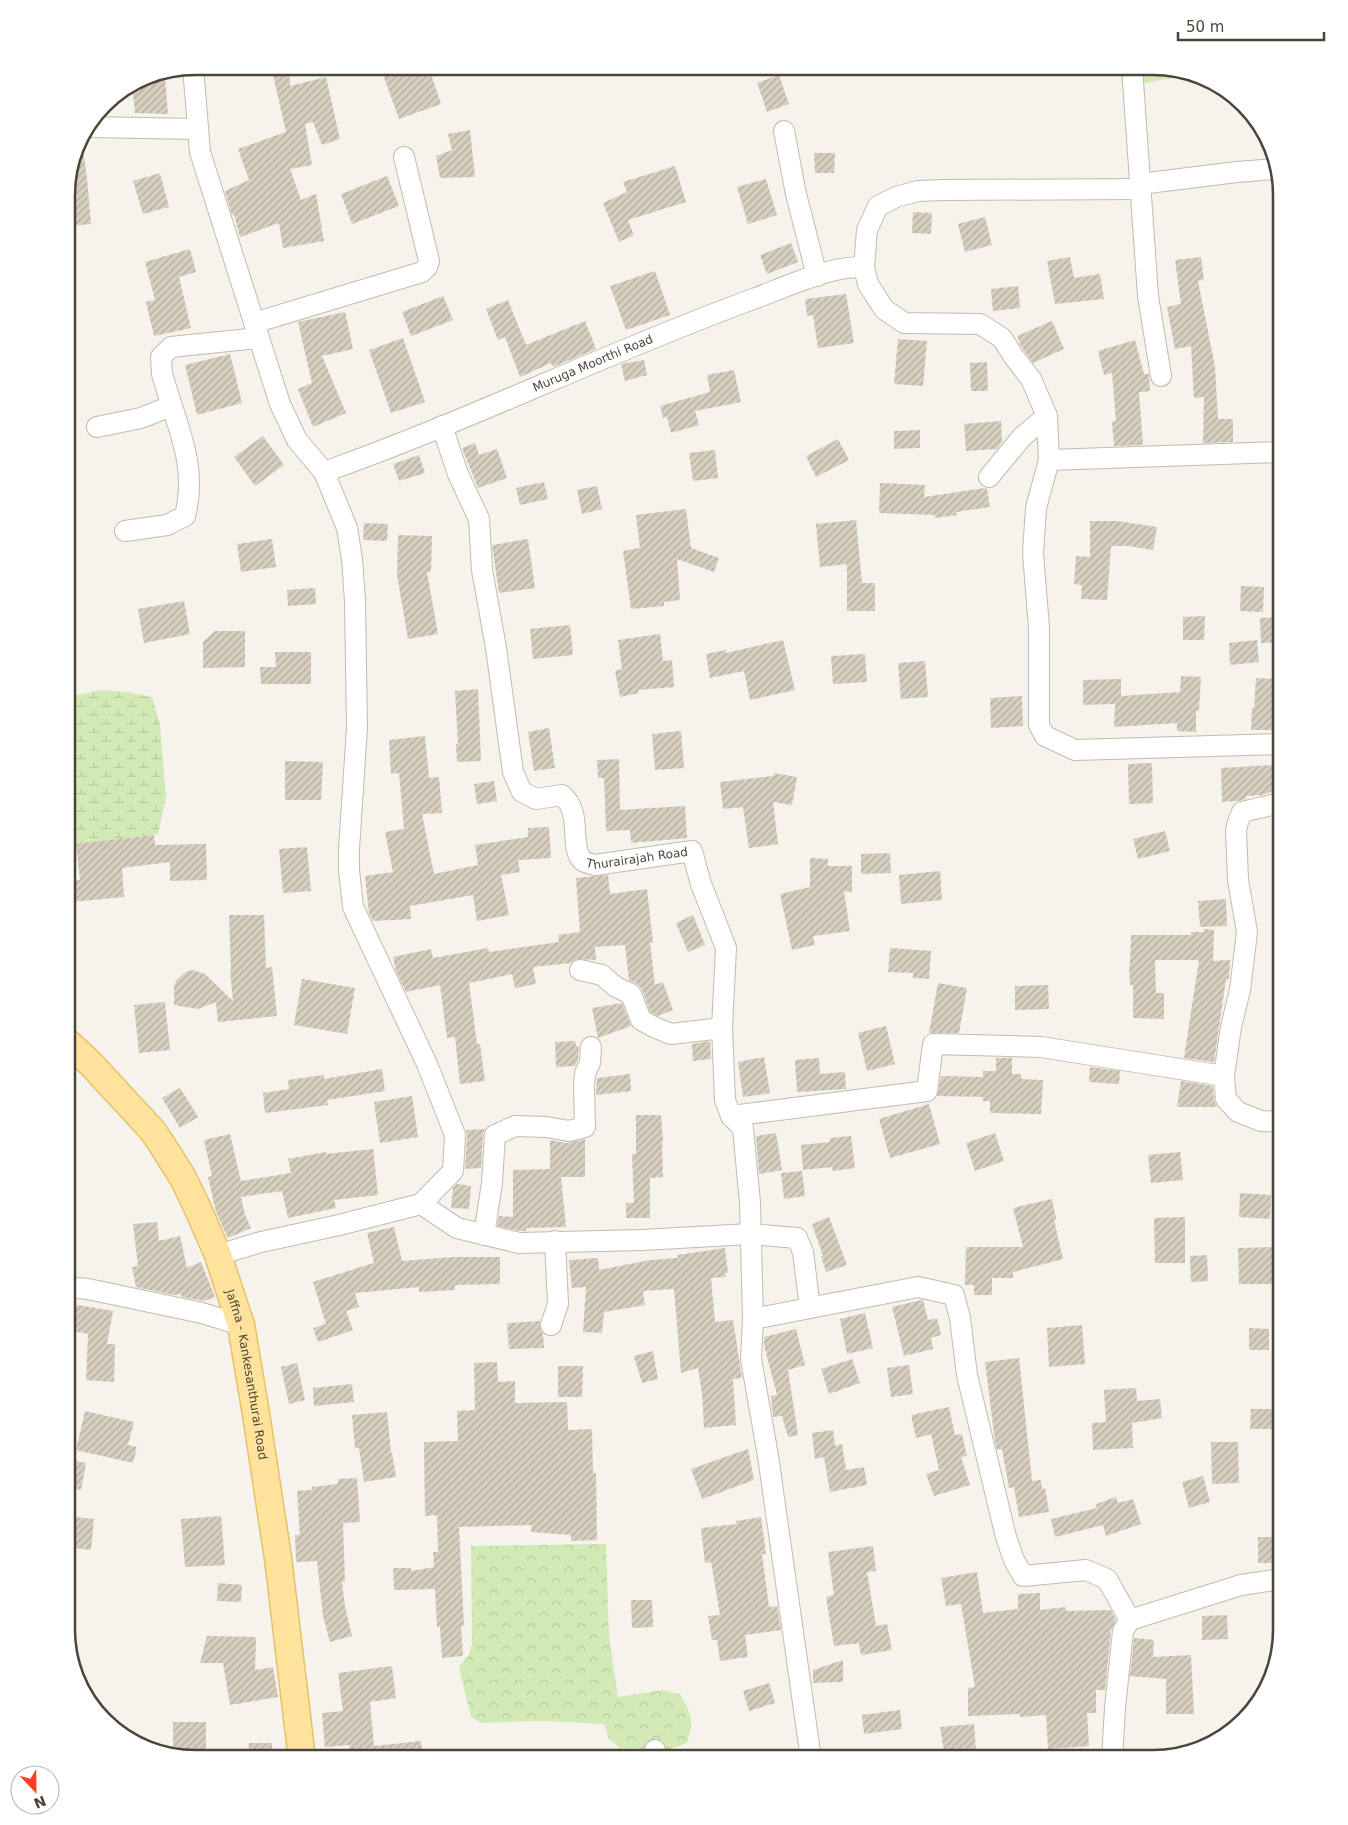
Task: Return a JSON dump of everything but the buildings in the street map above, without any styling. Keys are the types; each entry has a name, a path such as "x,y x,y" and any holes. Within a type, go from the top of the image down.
{"main road":[{"name":"Jaffna - Kankesanthurai Road","path":"75,1049 157,1136 183,1178 218,1256 241,1325 278,1558 301,1750"}],"street":[{"path":"194,75 200,152 280,404 297,440 324,472 347,528 355,601 357,728 349,849 353,907 427,1064 455,1135 453,1171 421,1204 261,1242 218,1256"},
{"path":"1133,75 1148,296 1161,376"},
{"path":"96,127 198,129"},
{"path":"784,131 796,194 817,276"},
{"path":"126,531 167,524 185,516 189,501 188,456 162,374 161,356 171,347 256,331 422,272 427,267 429,261 404,157"},
{"path":"1270,169 1237,172 1140,187 944,190 918,192 896,197 878,206 867,230 864,268 868,284 884,309 904,323 980,324 1002,338 1031,379 1047,416 1049,460 1036,508 1033,553 1039,628 1039,725 1045,736 1075,750 1273,744"},
{"name":"Muruga Moorthi Road","path":"324,472 433,431 706,316 817,276 855,266 864,268"},
{"path":"97,427 141,418 166,408 170,400"},
{"path":"989,477 1022,437 1047,416"},
{"name":"Thurairajah Road","path":"442,426 458,474 479,519 482,570 496,648 513,772 522,792 536,799 562,795 570,801 575,816 578,852 584,861 594,865 692,851 701,884 726,948 722,1028 725,1100 731,1116 743,1128 750,1204 753,1319 752,1359 768,1456 809,1750"},
{"path":"1049,460 1273,452"},
{"path":"1273,805 1242,812 1236,830 1238,880 1247,932 1240,990 1231,1027 1224,1076 1226,1099 1238,1112 1261,1121 1273,1122"},
{"path":"580,970 602,975 616,987 631,994 641,1020 671,1034 722,1028"},
{"path":"731,1116 927,1091 932,1044 1041,1047 1224,1076"},
{"path":"484,1235 492,1183 495,1135 515,1126 546,1127 569,1131 585,1127 584,1086 585,1073 590,1063 591,1047"},
{"path":"421,1204 457,1228 519,1243 642,1240 750,1234 797,1238 803,1252 810,1308"},
{"path":"552,1325 558,1304 555,1241"},
{"path":"75,1288 202,1314 241,1325"},
{"path":"753,1319 918,1288 954,1295 960,1318 967,1375 1006,1536 1022,1576 1086,1570 1107,1579 1130,1620"},
{"path":"1113,1750 1123,1631 1130,1620 1241,1585 1273,1580"}],"green space":[{"path":"1133,75 1177,77 1134,85"},
{"path":"101,690 128,692 152,697 160,724 166,798 158,834 75,846 75,695"},
{"path":"606,1544 609,1636 618,1697 663,1690 680,1694 691,1718 691,1729 687,1743 670,1749 620,1748 609,1739 604,1724 542,1721 481,1723 471,1717 459,1667 468,1656 472,1644 471,1546"}]}
